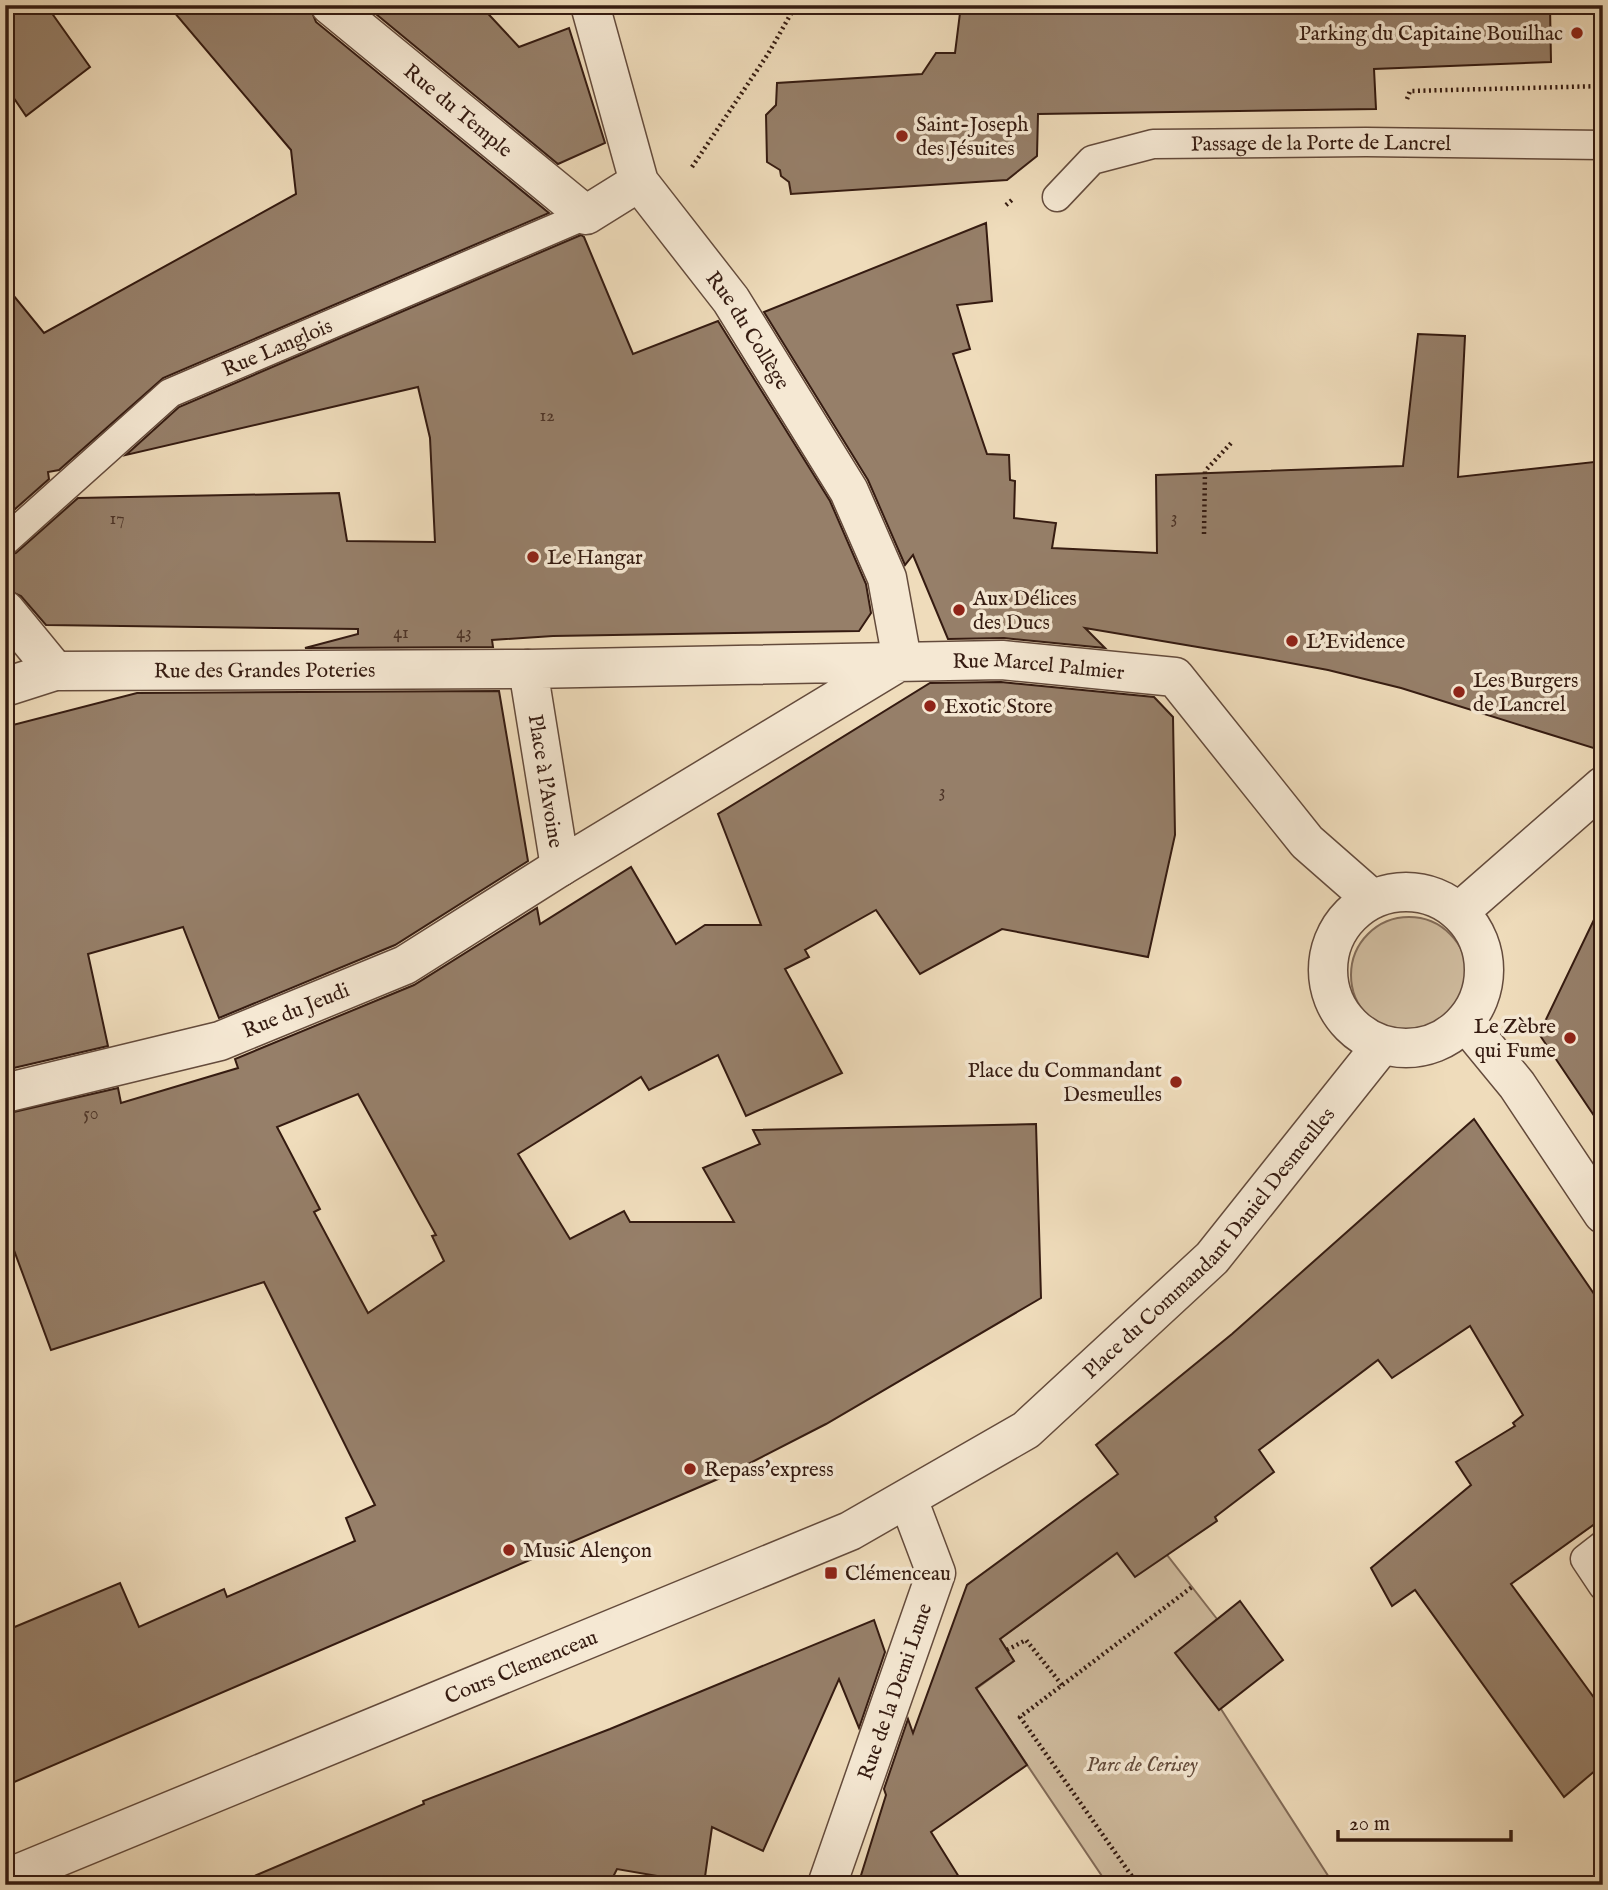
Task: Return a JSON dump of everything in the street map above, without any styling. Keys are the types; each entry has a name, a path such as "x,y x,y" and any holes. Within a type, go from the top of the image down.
{"street":[{"name":"Rue du Temple","path":"330,5 586,215"},
{"name":"Rue du Collège","path":"590,5 639,182 731,300 849,491 887,578 902,660"},
{"path":"586,215 639,182"},
{"path":"5,610 55,671"},
{"path":"528,669 902,660"},
{"name":"Rue Marcel Palmier","path":"902,660 1002,660 1175,677 1307,842 1372,899"},
{"name":"Place à l'Avoine","path":"528,669 560,867 902,660"},
{"name":"Rue des Grandes Poteries","path":"5,687 55,671 528,669"},
{"path":"1460,911 1603,786"},
{"name":"Rue du Jeudi","path":"5,1093 220,1041 405,965 560,867"},
{"path":"1403,891 1433,895 1460,911 1478,936 1486,965 1481,996 1466,1023 1441,1041 1411,1050 1381,1046 1354,1030 1333,1001 1327,968 1332,944 1348,917 1372,899 1403,891"},
{"path":"1466,1023 1517,1085 1603,1214"},
{"name":"Place du Commandant Daniel Desmeulles","path":"1026,1430 1212,1258 1381,1046"},
{"name":"Cours Clemenceau","path":"25,1876 850,1531 1026,1430"},
{"name":"Rue de la Demi Lune","path":"827,1885 936,1573 908,1499"}],"lane":[{"name":"Passage de la Porte de Lancrel","path":"1057,197 1092,160 1153,144 1366,142 1603,145"},
{"name":"Rue Langlois","path":"5,541 170,393 586,215"},
{"path":"1603,1545 1585,1559 1603,1586"}],"path":[{"path":"662,212 768,54 796,5"},
{"path":"1204,534 1205,471 1233,441"},
{"path":"1138,1885 1020,1717 1192,1587"},
{"path":"1007,1650 1026,1640 1062,1685"}],"green space":[{"path":"1409,917 1431,922 1450,934 1462,953 1467,975 1462,997 1450,1016 1431,1028 1409,1033 1387,1028 1368,1016 1356,997 1351,975 1356,953 1368,934 1387,922"},
{"name":"Parc de Cerisey","path":"1120,1550 1167,1555 1217,1619 1176,1653 1221,1709 1334,1885 1108,1885 976,1689 1014,1661 1000,1639"}],"building":[{"path":"5,5 46,5 90,67 26,116 5,85"},
{"path":"168,5 309,5 316,22 549,213 163,378 59,470 48,472 49,479 5,518 5,285 44,333 296,194 291,150"},
{"path":"365,5 480,5 519,47 569,28 605,143 558,164"},
{"path":"961,5 1550,5 1551,62 1374,69 1376,109 1038,114 1037,156 1007,180 791,194 789,182 781,176 780,170 767,162 766,115 776,105 777,83 922,74 936,53 955,53"},
{"path":"986,223 992,301 957,305 970,349 953,354 987,454 1009,455 1010,480 1015,481 1014,518 1056,523 1052,548 1157,553 1156,475 1403,466 1418,334 1465,336 1458,477 1603,461 1603,751 1401,688 1263,658 1085,628 1105,648 1004,638 948,639 913,555 905,565 868,480 764,312"},
{"path":"581,235 633,354 718,321 830,501 866,584 871,613 859,631 553,636 492,640 493,647 305,648 358,634 358,629 46,625 21,596 5,589 5,557 16,553 78,498 339,493 347,541 435,542 430,438 418,387 126,455 179,407"},
{"path":"1001,682 1154,697 1173,717 1175,835 1148,957 1002,929 920,974 876,910 805,950 809,957 785,969 842,1073 746,1116 718,1055 649,1090 641,1077 518,1154 570,1239 624,1211 630,1222 734,1222 703,1168 760,1144 753,1130 1036,1124 1041,1298 826,1424 725,1476 5,1786 5,1631 120,1583 139,1627 224,1589 227,1597 355,1541 346,1518 375,1505 264,1282 51,1350 5,1226 5,1114 118,1088 121,1103 238,1068 235,1059 414,985 537,908 540,924 631,867 676,944 705,925 761,925 718,814 930,683","holes":["358,1094 436,1235 432,1236 444,1261 368,1313 314,1212 320,1209 277,1127"]},
{"path":"499,691 528,861 395,945 219,1018 183,927 88,954 108,1046 5,1070 5,727 137,693"},
{"path":"1603,901 1603,1129 1539,1034"},
{"path":"1474,1119 1603,1307 1603,1518 1511,1584 1603,1710 1603,1764 1564,1797 1415,1590 1392,1606 1371,1568 1471,1485 1456,1462 1515,1426 1513,1423 1523,1415 1470,1326 1392,1378 1378,1360 1259,1450 1274,1472 1215,1517 1217,1521 1135,1577 1117,1553 1000,1639 1014,1661 976,1688 1027,1765 931,1832 964,1885 858,1885 886,1795 884,1789 908,1719 913,1733 967,1585 1118,1474 1096,1445 1232,1334"},
{"path":"1240,1601 1283,1660 1219,1710 1175,1653"},
{"path":"874,1620 885,1652 859,1728 839,1679 763,1851 712,1827 704,1884 617,1869 609,1885 233,1885 424,1804 423,1801 610,1729"}],"place":[{"name":"Parking du Capitaine Bouilhac","path":"1577,33"},
{"name":"Saint-Joseph des Jésuites","path":"902,136"},
{"name":"Le Hangar","path":"533,557"},
{"name":"Aux Délices des Ducs","path":"959,610"},
{"name":"L'Evidence","path":"1292,641"},
{"name":"Les Burgers de Lancrel","path":"1459,692"},
{"name":"Exotic Store","path":"930,706"},
{"name":"Le Zèbre qui Fume","path":"1570,1038"},
{"name":"Place du Commandant Desmeulles","path":"1176,1082"},
{"name":"Repass'express","path":"690,1469"},
{"name":"Music Alençon","path":"509,1550"},
{"name":"Clémenceau","path":"831,1573"}]}
